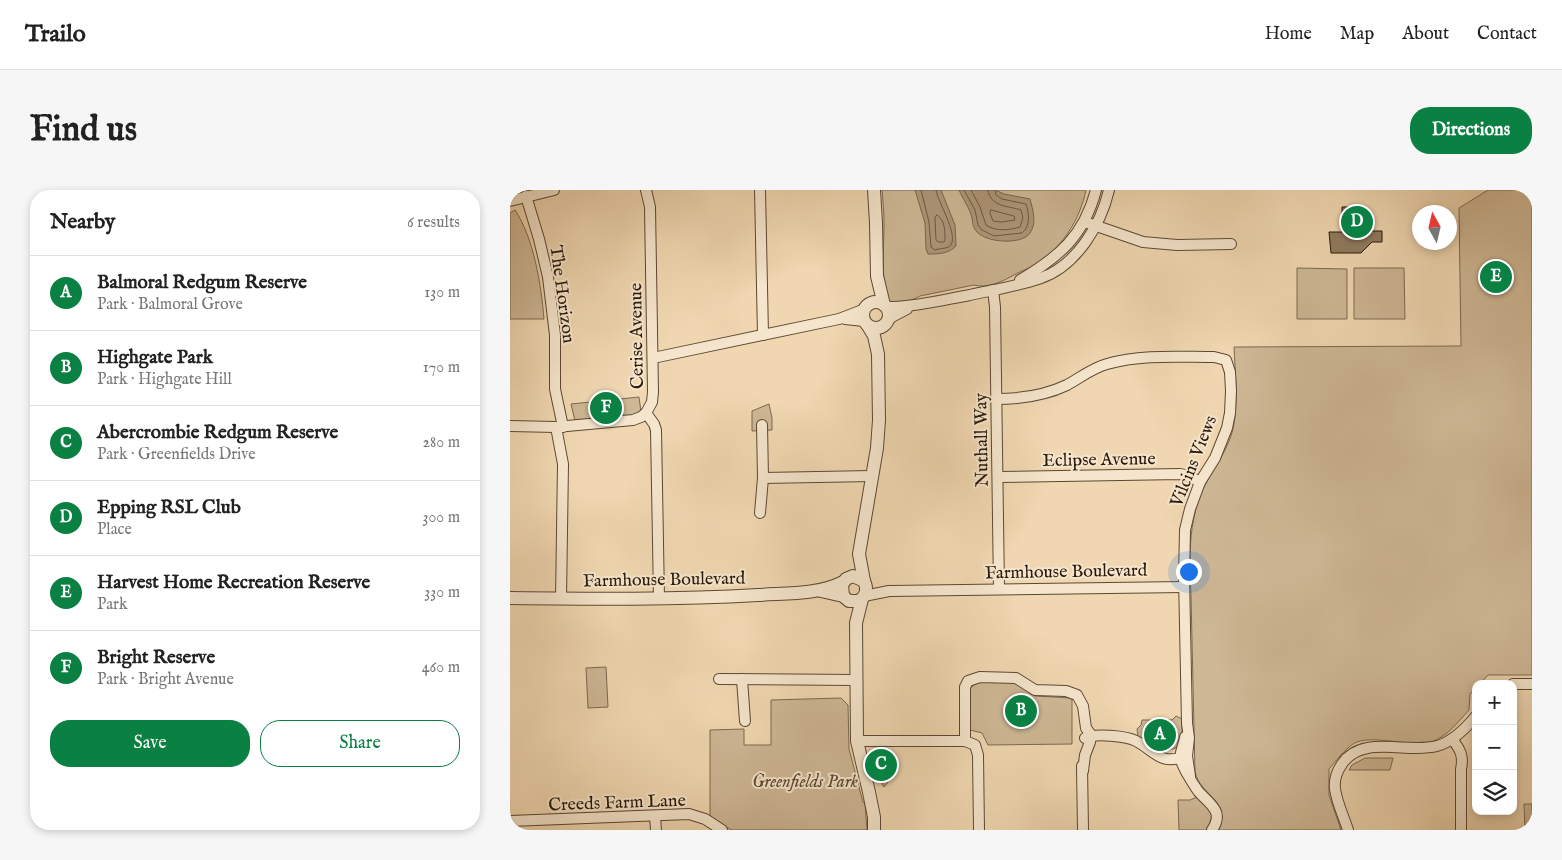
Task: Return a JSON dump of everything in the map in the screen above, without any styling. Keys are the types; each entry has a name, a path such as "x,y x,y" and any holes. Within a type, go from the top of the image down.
{"street":[{"path":"510,201 554,190"},
{"name":"Cerise Avenue","path":"646,190 650,207 653,358 653,397 646,413 656,430 659,598"},
{"path":"760,190 763,335"},
{"path":"874,190 877,276 886,314 878,354 878,420 872,476 859,554 864,590 856,623 856,741 874,816 874,830"},
{"path":"1010,286 1053,259 1068,245 1085,222 1096,190"},
{"path":"866,315 876,328 886,314 913,306 1042,278 1077,252 1096,226 1109,190"},
{"name":"The Horizon","path":"526,196 548,277 555,335 555,389 563,464 561,599"},
{"path":"1085,222 1131,239 1154,244 1231,244"},
{"path":"877,276 866,315 878,354"},
{"name":"Nuthall Way","path":"993,290 995,307 999,589"},
{"path":"653,358 866,315 876,302 886,314"},
{"name":"Vilcins Views","path":"996,400 1019,399 1044,394 1068,384 1091,370 1122,360 1154,358 1220,358 1226,360 1230,372 1230,412 1222,443 1200,482 1185,530 1184,587 1187,723 1189,738 1182,755 1197,789 1216,810 1216,822 1212,830"},
{"path":"510,426 560,427 633,420 646,413"},
{"path":"760,512 763,478 762,425"},
{"name":"Eclipse Avenue","path":"998,477 1180,474 1200,482"},
{"path":"763,478 872,476"},
{"path":"856,623 841,589 859,554"},
{"path":"845,580 853,576 864,590"},
{"name":"Farmhouse Boulevard","path":"820,591 845,580"},
{"name":"Farmhouse Boulevard","path":"864,590 1184,587"},
{"path":"844,598 854,602 864,590"},
{"name":"Farmhouse Boulevard","path":"510,598 726,597 820,591 844,598"},
{"path":"965,741 965,686 968,681 974,678 1016,678 1035,690 1072,692 1077,695 1083,706 1081,732 1089,739 1123,738 1133,740 1162,758 1182,755"},
{"path":"719,679 856,680"},
{"path":"742,679 745,721"},
{"path":"1517,684 1532,684"},
{"path":"1348,830 1336,796 1335,780 1340,767 1350,754 1366,748 1420,749 1439,746 1450,740 1472,720"},
{"path":"1083,830 1083,771 1089,739"},
{"path":"1450,740 1460,749 1463,760 1461,769 1461,829"},
{"path":"856,741 965,741 975,745 978,755 979,830"},
{"name":"Creeds Farm Lane","path":"510,821 552,825 689,814 698,816 722,830"},
{"path":"655,816 656,830"}],"green space":[{"path":"882,190 1086,190 1079,212 1068,233 1053,251 1035,265 995,284 974,285 920,296 899,303 888,299 884,285"},
{"path":"1488,190 1532,190 1532,675 1488,675 1484,680 1472,680 1469,710 1447,733 1437,740 1413,743 1370,740 1360,741 1350,746 1329,769 1329,795 1341,830 1219,830 1222,820 1221,811 1214,799 1198,780 1195,772 1190,552 1197,504 1207,481 1229,441 1234,424 1236,395 1234,347 1461,346 1459,208"},
{"path":"515,210 527,234 536,262 544,319 510,319 510,213"},
{"path":"1297,268 1347,269 1347,319 1297,319"},
{"path":"1354,268 1404,268 1405,319 1354,319"},
{"path":"639,397 641,412 633,416 575,421 571,404"},
{"path":"769,404 772,430 752,431 752,411"},
{"path":"606,667 608,707 588,708 586,668"},
{"path":"979,682 1015,683 1035,696 1072,698 1072,744 988,745 982,733 970,730 970,690 971,687"},
{"name":"Greenfields Park","path":"841,698 848,705 849,749 865,804 867,830 731,830 710,816 710,730 744,729 744,745 771,745 771,700"},
{"path":"1176,716 1182,719 1182,739 1178,747 1170,750 1160,749 1149,741 1138,737 1137,729 1141,725 1142,720 1172,720"},
{"path":"878,752 889,752 888,782 884,787 874,768 872,755"},
{"path":"1365,758 1393,758 1390,770 1349,770 1352,765"},
{"path":"1197,797 1211,811 1207,830 1179,830 1178,800 1190,800"},
{"path":"1524,804 1532,804 1532,820 1525,830"}],"water":[{"path":"915,190 941,190 955,225 956,246 950,251 940,254 928,254 926,249 925,223"},
{"path":"959,190 995,190 1004,194 1030,199 1034,221 1030,233 1026,237 1012,241 996,240 982,236 973,226 970,211"}],"building":[{"path":"1342,207 1363,209 1363,213 1372,213 1372,231 1382,231 1382,242 1372,242 1361,253 1331,253 1329,232 1342,232"}],"place":[{"name":"Epping RSL Club","path":"1357,222"},
{"name":"Harvest Home Recreation Reserve","path":"1496,277"},
{"name":"Bright Reserve","path":"606,408"},
{"name":"Highgate Park","path":"1021,711"},
{"name":"Balmoral Redgum Reserve","path":"1160,735"},
{"name":"Abercrombie Redgum Reserve","path":"881,765"}]}
